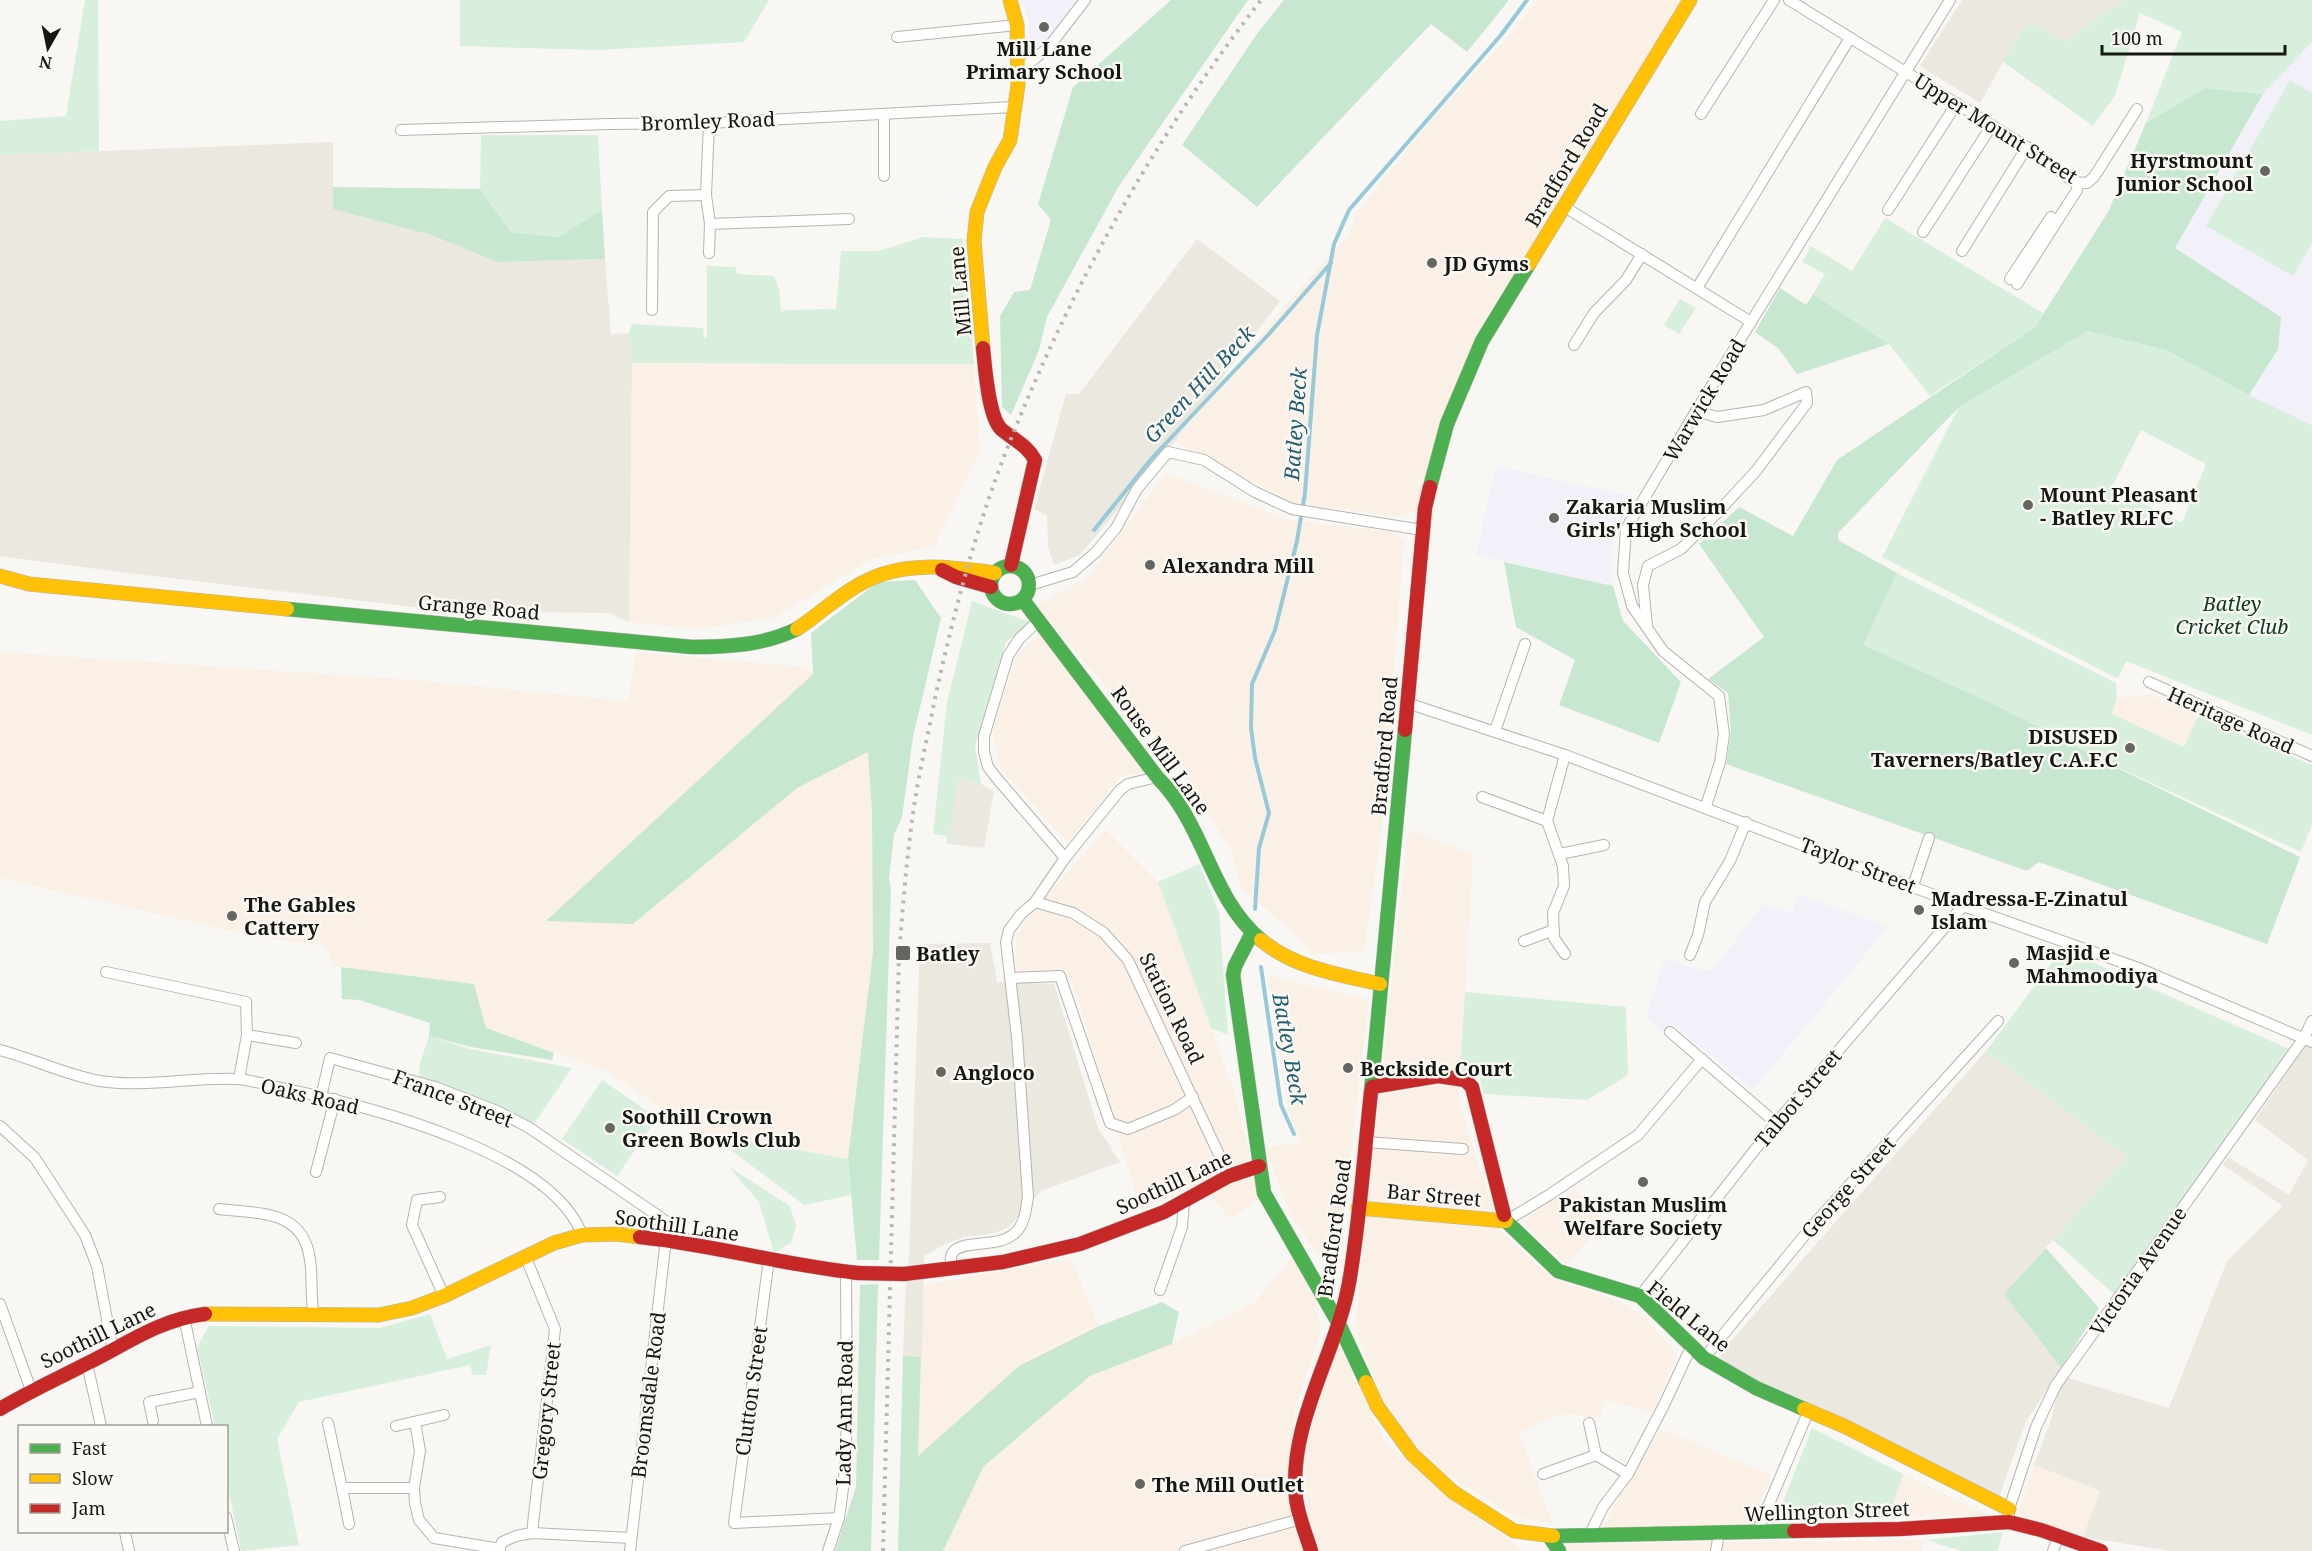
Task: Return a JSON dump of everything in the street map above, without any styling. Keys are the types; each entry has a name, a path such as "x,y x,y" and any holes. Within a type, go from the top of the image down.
{"main road":[{"name":"Mill Lane","path":"1010,0 1017,25 1018,72 1010,140 995,167 977,212 974,241 986,384 992,408 999,427 1029,449 1035,460 1011,566"},
{"name":"Bradford Road","path":"1311,1551 1296,1500 1295,1467 1299,1437 1339,1324 1349,1282 1372,1087 1425,508 1447,424 1476,352 1690,0"},
{"path":"1011,566 1022,570 1029,579 1030,585 1023,600 1011,604 1000,602 995,598 991,587 995,573 1000,568 1011,566"},
{"name":"Grange Road","path":"0,576 29,584 60,587 692,647 737,647 782,636 810,620 837,598 878,575 909,567 935,567 995,573"},
{"name":"Grange Road","path":"935,567 956,577 991,587"},
{"name":"Rouse Mill Lane","path":"1023,600 1157,777 1178,800 1196,830 1235,914 1252,933 1273,949 1305,966 1380,984"},
{"path":"1252,933 1235,966 1233,975 1264,1193 1339,1324"},
{"path":"1372,1087 1438,1076 1465,1080 1472,1087 1506,1221"},
{"name":"Soothill Lane","path":"0,1409 31,1390 113,1351 156,1326 184,1317 203,1314 378,1315 412,1308 444,1296 554,1243 582,1235 617,1234 688,1242 852,1274 904,1274 1003,1262 1080,1244 1164,1212 1229,1176 1259,1166"},
{"name":"Bar Street","path":"1358,1208 1506,1221"},
{"name":"Field Lane","path":"1506,1221 1558,1271 1640,1296 1704,1358 1756,1388 1809,1410 2009,1515"},
{"name":"Wellington Street","path":"1339,1324 1377,1406 1412,1454 1453,1492 1514,1531 1549,1536 1900,1529 2009,1515 2058,1537 2101,1551"},
{"path":"1549,1536 1559,1551"}],"street":[{"path":"1018,72 1048,48 1085,0"},
{"path":"1701,114 1774,0"},
{"name":"Warwick Road","path":"1706,807 1720,762 1724,734 1719,696 1663,651 1632,606 1623,573 1626,529 1696,411 1950,0"},
{"name":"Upper Mount Street","path":"1796,2 2080,183"},
{"path":"897,37 1017,25"},
{"path":"1697,288 1850,38"},
{"path":"1888,210 1957,103"},
{"name":"Bromley Road","path":"401,130 610,123 709,123 1014,106"},
{"path":"2014,281 2080,183 2094,177 2137,109"},
{"path":"884,114 884,176"},
{"path":"709,123 706,195 710,224 709,253"},
{"path":"1923,232 1992,125"},
{"path":"1962,251 2026,147"},
{"path":"649,312 653,212 669,196 706,195"},
{"path":"1563,206 1752,322"},
{"path":"710,224 849,219"},
{"path":"1574,345 1594,313 1626,280 1642,254"},
{"path":"1648,630 1643,585 1648,566 1681,549 1756,471 1807,403 1806,392 1764,410 1717,417 1696,411"},
{"path":"1030,585 1073,572 1096,552 1116,528 1137,489 1168,452 1204,460 1255,492 1292,509 1309,514 1422,530"},
{"path":"1039,620 1019,639 1008,656 984,736 984,752 988,767 1065,858"},
{"path":"1494,731 1525,644"},
{"name":"Heritage Road","path":"2150,682 2312,756"},
{"name":"Taylor Street","path":"1407,703 1565,755 1963,906 2141,969 2308,1040"},
{"path":"1565,755 1547,821 1560,854 1564,886 1553,913 1554,938 1565,954"},
{"path":"952,1269 950,1257 953,1251 963,1246 987,1244 1005,1239 1016,1232 1025,1216 1028,1197 1012,978 1006,942 1009,930 1021,914 1035,902 1065,858 1120,790 1128,784 1157,777"},
{"path":"1482,797 1547,821"},
{"path":"1690,956 1698,935 1705,902 1730,861 1746,822"},
{"path":"1912,886 1929,838"},
{"path":"1560,854 1604,845"},
{"name":"Station Road","path":"1035,902 1073,913 1103,932 1128,960 1229,1176"},
{"name":"Talbot Street","path":"1640,1296 1776,1123 1963,906"},
{"path":"1524,941 1554,930"},
{"path":"106,972 246,1002 247,1035 239,1079"},
{"path":"1012,978 1060,976 1110,1124 1128,1129 1174,1110 1193,1097"},
{"name":"George Street","path":"1704,1358 1813,1225 1998,1021"},
{"name":"Victoria Avenue","path":"2009,1515 2036,1427 2056,1385 2308,1040 2312,1021"},
{"path":"1670,1032 1776,1123"},
{"path":"247,1035 296,1043"},
{"name":"Oaks Road","path":"0,1050 75,1075 101,1081 136,1084 239,1079 335,1099 451,1136 504,1161 540,1183 573,1216 582,1235"},
{"name":"France Street","path":"321,1097 330,1058 435,1087 497,1111 528,1127 676,1228 688,1242"},
{"path":"1506,1221 1638,1135 1702,1059"},
{"path":"316,1172 335,1099"},
{"path":"0,1126 35,1158 85,1235 97,1266 113,1351"},
{"path":"1366,1142 1463,1149"},
{"path":"440,1197 417,1200 412,1226 444,1296"},
{"path":"1160,1290 1182,1227 1184,1202"},
{"path":"219,1209 281,1217 304,1235 310,1258 314,1316"},
{"name":"Broomsdale Road","path":"630,1551 666,1239"},
{"name":"Gregory Street","path":"526,1258 555,1329 532,1533"},
{"name":"Clutton Street","path":"769,1259 734,1523 839,1518"},
{"name":"Lady Ann Road","path":"828,1551 839,1518 844,1480 852,1274"},
{"path":"0,1304 31,1390"},
{"path":"184,1317 207,1425"},
{"path":"1590,1534 1603,1507 1628,1474 1692,1345"},
{"path":"87,1364 101,1425"},
{"path":"153,1422 149,1402 200,1392"},
{"path":"1757,1532 1809,1410"},
{"path":"396,1426 444,1415"},
{"path":"415,1422 420,1451 414,1488 415,1503 419,1520 434,1538 500,1550 502,1542 532,1533 631,1538"},
{"path":"328,1423 349,1524"},
{"path":"1589,1423 1596,1455 1628,1474"},
{"path":"1543,1474 1596,1455"},
{"path":"342,1488 414,1488"},
{"path":"1185,1551 1301,1519"},
{"path":"228,1527 233,1551"},
{"path":"125,1533 129,1551"},
{"path":"1716,1551 1719,1533"},
{"path":"2053,1551 2058,1537"}],"shaded area":[{"name":"Mill Lane Primary School","path":"1023,0 1080,0 1044,45 1036,51 1031,48 1028,17"},
{"path":"1537,0 1690,0 1540,246 1447,424 1425,508 1400,517 1295,503 1174,442 1291,298 1348,236 1356,213 1435,116 1506,39"},
{"path":"1962,0 2123,0 2066,42 2003,62 1980,103 1920,66"},
{"name":"Hyrstmount Junior School","path":"2312,42 2312,425 2249,395 2278,349 2175,248 2263,94"},
{"path":"333,142 333,209 431,235 497,262 605,259 611,334 629,333 632,363 629,622 609,613 448,611 0,556 0,155"},
{"path":"1197,239 1280,301 1174,442 1080,555 1054,565 1048,547 1047,515 1034,509 1066,394 1079,394"},
{"path":"632,363 974,364 980,452 934,547 871,559 773,618 699,629 629,622"},
{"name":"Zakaria Muslim Girls' High School","path":"1496,466 1634,497 1613,539 1611,558 1613,586 1476,555"},
{"path":"1165,473 1290,520 1393,532 1404,541 1382,824 1364,952 1312,954 1289,929 1240,887 1231,850 1164,742 1114,696 1036,605 1088,578"},
{"path":"1038,633 1147,772 1121,776 1068,843 1000,768 993,731 1014,661"},
{"path":"0,652 414,680 628,701 636,652 806,667 867,726 872,812 873,952 848,1159 697,1132 607,1071 486,1028 473,984 335,966 325,946 254,936 0,878"},
{"path":"2149,694 2198,716 2185,747 2112,714 2117,698"},
{"path":"957,778 981,784 994,791 984,848 949,844"},
{"path":"1106,830 1158,882 1234,1091 1259,1199 1230,1219 1200,1183 1141,1211 1074,986 1063,969 1017,973 1016,935 1032,912"},
{"path":"1408,830 1473,854 1459,1102 1500,1232 1555,1279 1622,1303 1645,1317 1677,1354 1654,1413 1605,1400 1600,1418 1562,1413 1519,1432 1552,1523 1517,1518 1445,1473 1412,1441 1381,1399 1355,1325"},
{"path":"1798,894 1888,927 1753,1090 1672,1024 1663,1032 1646,1018 1665,958 1694,969 1713,970 1763,904 1792,913"},
{"path":"990,943 997,982 1054,984 1098,1128 1120,1162 1041,1191 1010,1226 995,1233 965,1237 945,1244 924,1256 922,1354 921,1357 903,1356 909,1257 920,944"},
{"path":"1267,975 1369,1000 1336,1280 1290,1215 1266,1148 1301,1142 1288,1111"},
{"path":"2305,1046 2312,1049 2312,1551 2170,1551 2083,1537 2100,1491 2034,1465 2051,1420 2058,1392 2068,1378 2169,1408 2227,1261 2283,1206 2223,1165 2228,1157 2289,1195 2308,1160 2255,1120"},
{"path":"1986,1051 2128,1157 2004,1294 2061,1368 2026,1421 1999,1497 1879,1440 1809,1403 1748,1379 1720,1357 1730,1342"},
{"path":"1575,1188 1606,1220 1566,1265 1521,1221"},
{"path":"1294,1255 1317,1294 1320,1336 1295,1410 1286,1491 1304,1551 943,1551 984,1466 1090,1376 1172,1344 1255,1302"},
{"path":"1071,1259 1099,1326 1019,1366 917,1457 921,1358 903,1356 905,1288"},
{"path":"1338,1342 1385,1442 1523,1551 1320,1551 1307,1510 1305,1447"},
{"path":"1661,1429 1771,1475 1752,1526 1606,1530 1603,1526"},
{"path":"2034,1465 2100,1491 2083,1537 2018,1513"},
{"path":"1903,1474 1990,1516 1889,1517"},
{"path":"1926,1540 1921,1551 1565,1551 1565,1544"}],"green space":[{"path":"85,0 98,0 99,151 0,155 0,121 66,116"},
{"path":"460,0 769,0 744,42 597,50 460,46"},
{"path":"1171,0 1248,0 1119,186 1047,317 1039,350 1011,415 1002,407 1000,316 1014,292 1030,290 1051,220 1038,204 1073,87"},
{"path":"1284,0 1509,0 1467,52 1431,24 1257,207 1182,145 1259,31"},
{"path":"2123,0 2312,0 2312,42 2263,94 2205,88 2146,123 2182,32 2140,13 2115,96 2093,126 2003,62 2029,22 2066,42"},
{"path":"2290,80 2312,93 2312,243 2293,276 2206,226"},
{"path":"2205,88 2263,94 2175,248 2281,317 2278,349 2249,395 2166,350 2088,331 1959,407 1838,533 1838,540 1897,573 1863,645 2000,707 2093,756 2300,857 2267,944 2039,862 2027,871 1726,764 1731,732 1728,693 1708,679 1764,637 1699,544 1739,507 1793,536 1837,460 2035,327 2108,212 2146,123"},
{"path":"481,135 598,135 602,210 558,237 511,232 480,189"},
{"path":"333,187 480,189 511,232 558,237 602,210 605,259 497,262 431,235 333,209"},
{"path":"1885,218 2043,313 2035,327 1930,396 1889,344 1813,294 1825,274 1802,262 1811,246 1852,271"},
{"path":"923,237 963,239 974,364 632,363 629,333 632,324 703,328 704,338 707,338 707,266 736,267 737,274 774,276 779,288 781,313 784,310 836,309 841,251 879,251"},
{"path":"1780,288 1806,305 1813,294 1889,344 1797,374 1778,348 1755,332"},
{"path":"1680,299 1696,308 1679,334 1664,325"},
{"name":"Batley Cricket Club","path":"2088,331 2166,350 2249,395 2312,425 2312,735 2126,661 2118,679 1882,557 1959,407","holes":["2141,430 2206,464 2182,523 2112,487"]},
{"path":"1504,562 1613,586 1623,621 1681,682 1659,743 1559,705 1575,660 1516,627"},
{"path":"1897,573 2116,683 2117,698 2112,714 2184,747 2198,716 2312,765 2312,825 2301,852 2093,756 2000,707 1862,645"},
{"path":"915,580 941,618 913,737 902,817 894,835 889,879 891,888 879,1260 857,1260 848,1159 873,952 872,812 868,752 797,788 633,924 546,921 813,674 811,633 878,582"},
{"path":"972,601 1030,622 1006,642 975,746 981,784 958,778 949,844 947,836 933,834 947,702"},
{"path":"1199,864 1219,912 1228,1035 1211,1028 1158,882"},
{"path":"2062,949 2289,1049 2115,1295 2053,1240 2127,1157 1986,1051"},
{"path":"341,967 474,984 486,1028 554,1053 552,1060 471,1047 429,1036 430,1023 359,1000 342,999"},
{"path":"1465,992 1626,1007 1628,1075 1587,1100 1484,1094 1479,1075 1460,1071"},
{"path":"429,1036 470,1049 572,1068 534,1124 513,1113 419,1078 420,1063"},
{"name":"Soothill Crown Green Bowls Club","path":"602,1080 657,1118 617,1176 562,1139"},
{"path":"715,1135 848,1159 851,1195 804,1205 728,1148"},
{"path":"729,1167 790,1206 796,1226 791,1243 774,1253 759,1202"},
{"path":"2046,1248 2099,1308 2061,1368 2004,1294"},
{"path":"878,1284 871,1551 835,1551 856,1487 860,1285"},
{"path":"1162,1302 1179,1312 1172,1344 1090,1376 984,1466 943,1551 898,1551 903,1356 921,1357 918,1456 1019,1366 1099,1326"},
{"path":"430,1314 447,1359 491,1345 486,1375 473,1375 470,1365 299,1402 277,1439 299,1545 241,1551 228,1487 228,1425 215,1425 197,1347 209,1326 380,1328"},
{"path":"1812,1428 1903,1474 1889,1517 1777,1517"},
{"path":"2003,1532 1997,1551 1961,1551 1926,1540"}],"waterway":[{"name":"Batley Beck","path":"1255,909 1259,848 1269,813 1255,758 1251,728 1252,684 1275,630 1297,541 1305,493 1317,335 1334,244 1349,210 1501,35 1527,0"},
{"name":"Green Hill Beck","path":"1094,530 1152,458 1269,334 1331,263"},
{"name":"Batley Beck","path":"1261,967 1281,1105 1294,1134"}],"railway":[{"path":"883,1551 899,956 907,858 915,800 948,643 971,554 1000,467 1052,343 1113,224 1147,166 1183,109 1261,0"}],"traffic: fast":[{"path":"1430,487 1447,424 1482,341 1529,264"},
{"path":"1010,566 1024,571 1029,585 1024,599 1010,604 996,599 991,585 996,571 1010,566"},
{"path":"1023,600 1173,796 1187,817 1230,903 1261,940"},
{"path":"287,609 692,647 759,642 797,629"},
{"path":"1371,1092 1405,730"},
{"path":"1252,933 1235,966 1233,975 1264,1193 1339,1324 1366,1382"},
{"path":"1504,1215 1506,1221 1558,1271 1640,1296 1704,1358 1756,1388 1804,1409"},
{"path":"1553,1536 1794,1531"},
{"path":"1549,1536 1559,1551"}],"traffic: slow":[{"path":"983,348 974,241 977,212 995,167 1010,140 1018,85 1017,25 1010,0"},
{"path":"1529,264 1690,0"},
{"path":"797,629 862,583 894,571 944,567 995,573"},
{"path":"0,576 29,584 287,609"},
{"path":"1261,940 1274,950 1303,964 1333,974 1380,984"},
{"path":"1358,1208 1506,1221"},
{"path":"205,1314 379,1315 412,1308 444,1296 554,1243 582,1235 617,1234 640,1237"},
{"path":"1366,1382 1377,1406 1412,1454 1453,1492 1514,1531 1553,1536"},
{"path":"1804,1409 1844,1426 2009,1509"}],"traffic: jam":[{"path":"983,348 988,390 997,423 1001,429 1028,450 1035,460 1011,565"},
{"path":"1405,730 1425,508 1430,487"},
{"path":"942,570 956,577 991,587"},
{"path":"1372,1087 1438,1076 1465,1080 1472,1087 1504,1215"},
{"path":"1311,1551 1297,1505 1295,1470 1306,1416 1343,1310 1349,1283 1371,1092"},
{"path":"904,1274 1003,1262 1080,1244 1164,1212 1229,1176 1259,1166"},
{"path":"640,1237 858,1273"},
{"path":"858,1273 904,1274"},
{"path":"0,1409 158,1327 205,1314"},
{"path":"1794,1531 1900,1529 2009,1522 2041,1530 2101,1551"}],"place":[{"name":"Mill Lane Primary School","path":"1044,27"},
{"name":"Hyrstmount Junior School","path":"2265,171"},
{"name":"JD Gyms","path":"1432,263"},
{"name":"Mount Pleasant - Batley RLFC","path":"2028,505"},
{"name":"Zakaria Muslim Girls' High School","path":"1554,518"},
{"name":"Alexandra Mill","path":"1150,565"},
{"name":"DISUSED Taverners/Batley C.A.F.C","path":"2130,748"},
{"name":"Madressa-E-Zinatul Islam","path":"1919,910"},
{"name":"The Gables Cattery","path":"232,916"},
{"name":"Batley","path":"903,953"},
{"name":"Masjid e Mahmoodiya","path":"2014,963"},
{"name":"Beckside Court","path":"1348,1068"},
{"name":"Angloco","path":"941,1072"},
{"name":"Soothill Crown Green Bowls Club","path":"610,1128"},
{"name":"Pakistan Muslim Welfare Society","path":"1643,1182"},
{"name":"The Mill Outlet","path":"1140,1484"}]}
